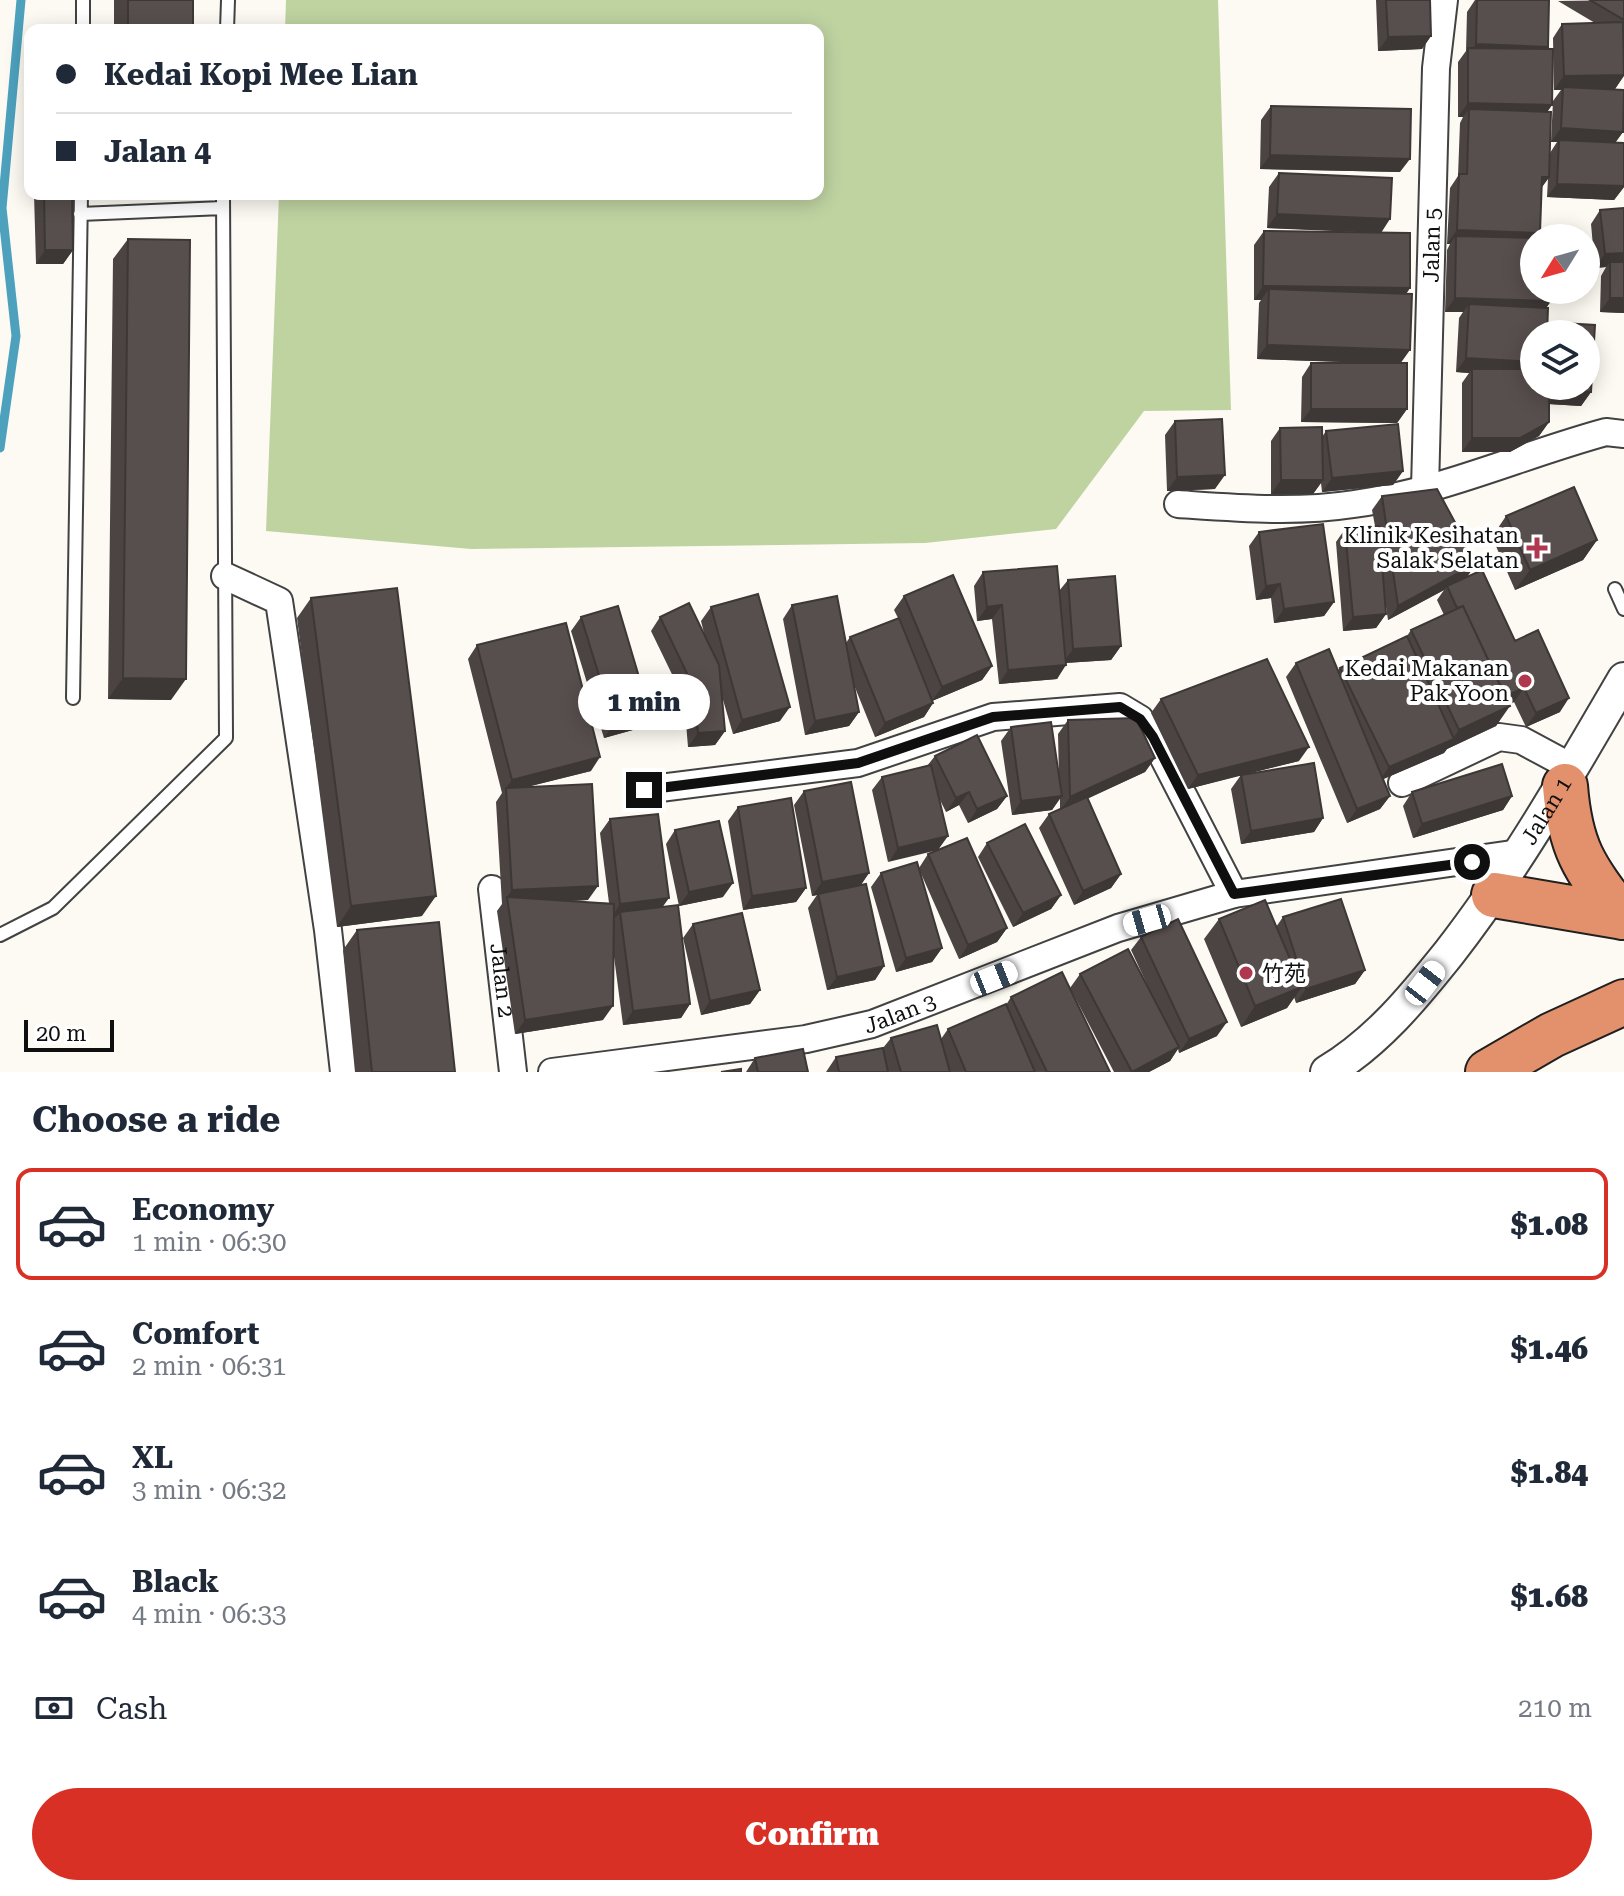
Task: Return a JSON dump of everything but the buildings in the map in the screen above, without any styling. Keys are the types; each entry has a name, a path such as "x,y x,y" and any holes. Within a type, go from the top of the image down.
{"highway":[{"path":"1569,777 1568,827 1578,857 1623,917"},
{"path":"1494,895 1623,917"},
{"path":"1488,1072 1552,1035 1624,1002"}],"street":[{"name":"Jalan 5","path":"1425,489 1436,68 1444,0"},
{"path":"1178,504 1268,510 1354,504 1425,489 1606,432 1624,434"},
{"path":"225,576 279,601 328,930 344,1072"},
{"name":"Jalan 1","path":"1327,1072 1377,1036 1425,983 1494,895 1569,777 1624,679"},
{"path":"644,790 858,763 993,717 1120,707 1140,719 1153,737 1234,894"},
{"path":"1402,783 1499,737 1521,740 1569,777"},
{"name":"Jalan 3","path":"552,1072 806,1039 872,1024 1118,928 1234,894 1519,853"},
{"name":"Jalan 2","path":"492,889 513,1072"}],"lane":[{"path":"83,0 83,24"},
{"path":"227,24 228,0"},
{"path":"73,698 81,200"},
{"path":"0,935 53,908 226,738 223,200"},
{"path":"80,214 223,208"},
{"path":"1615,589 1624,609"}],"green space":[{"path":"286,0 1218,0 1231,410 1144,411 1056,529 925,543 471,549 266,531 279,200 824,200 824,24 285,24"}],"waterway":[{"path":"0,448 16,336 2,208 21,0"}],"place":[{"name":"Klinik Kesihatan Salak Selatan","path":"1537,548"},
{"name":"Kedai Makanan Pak Yoon","path":"1525,681"},
{"name":"竹苑","path":"1246,973"}],"route":[{"path":"644,790 858,763 993,717 1120,707 1140,719 1153,737 1234,894 1472,862"}]}
